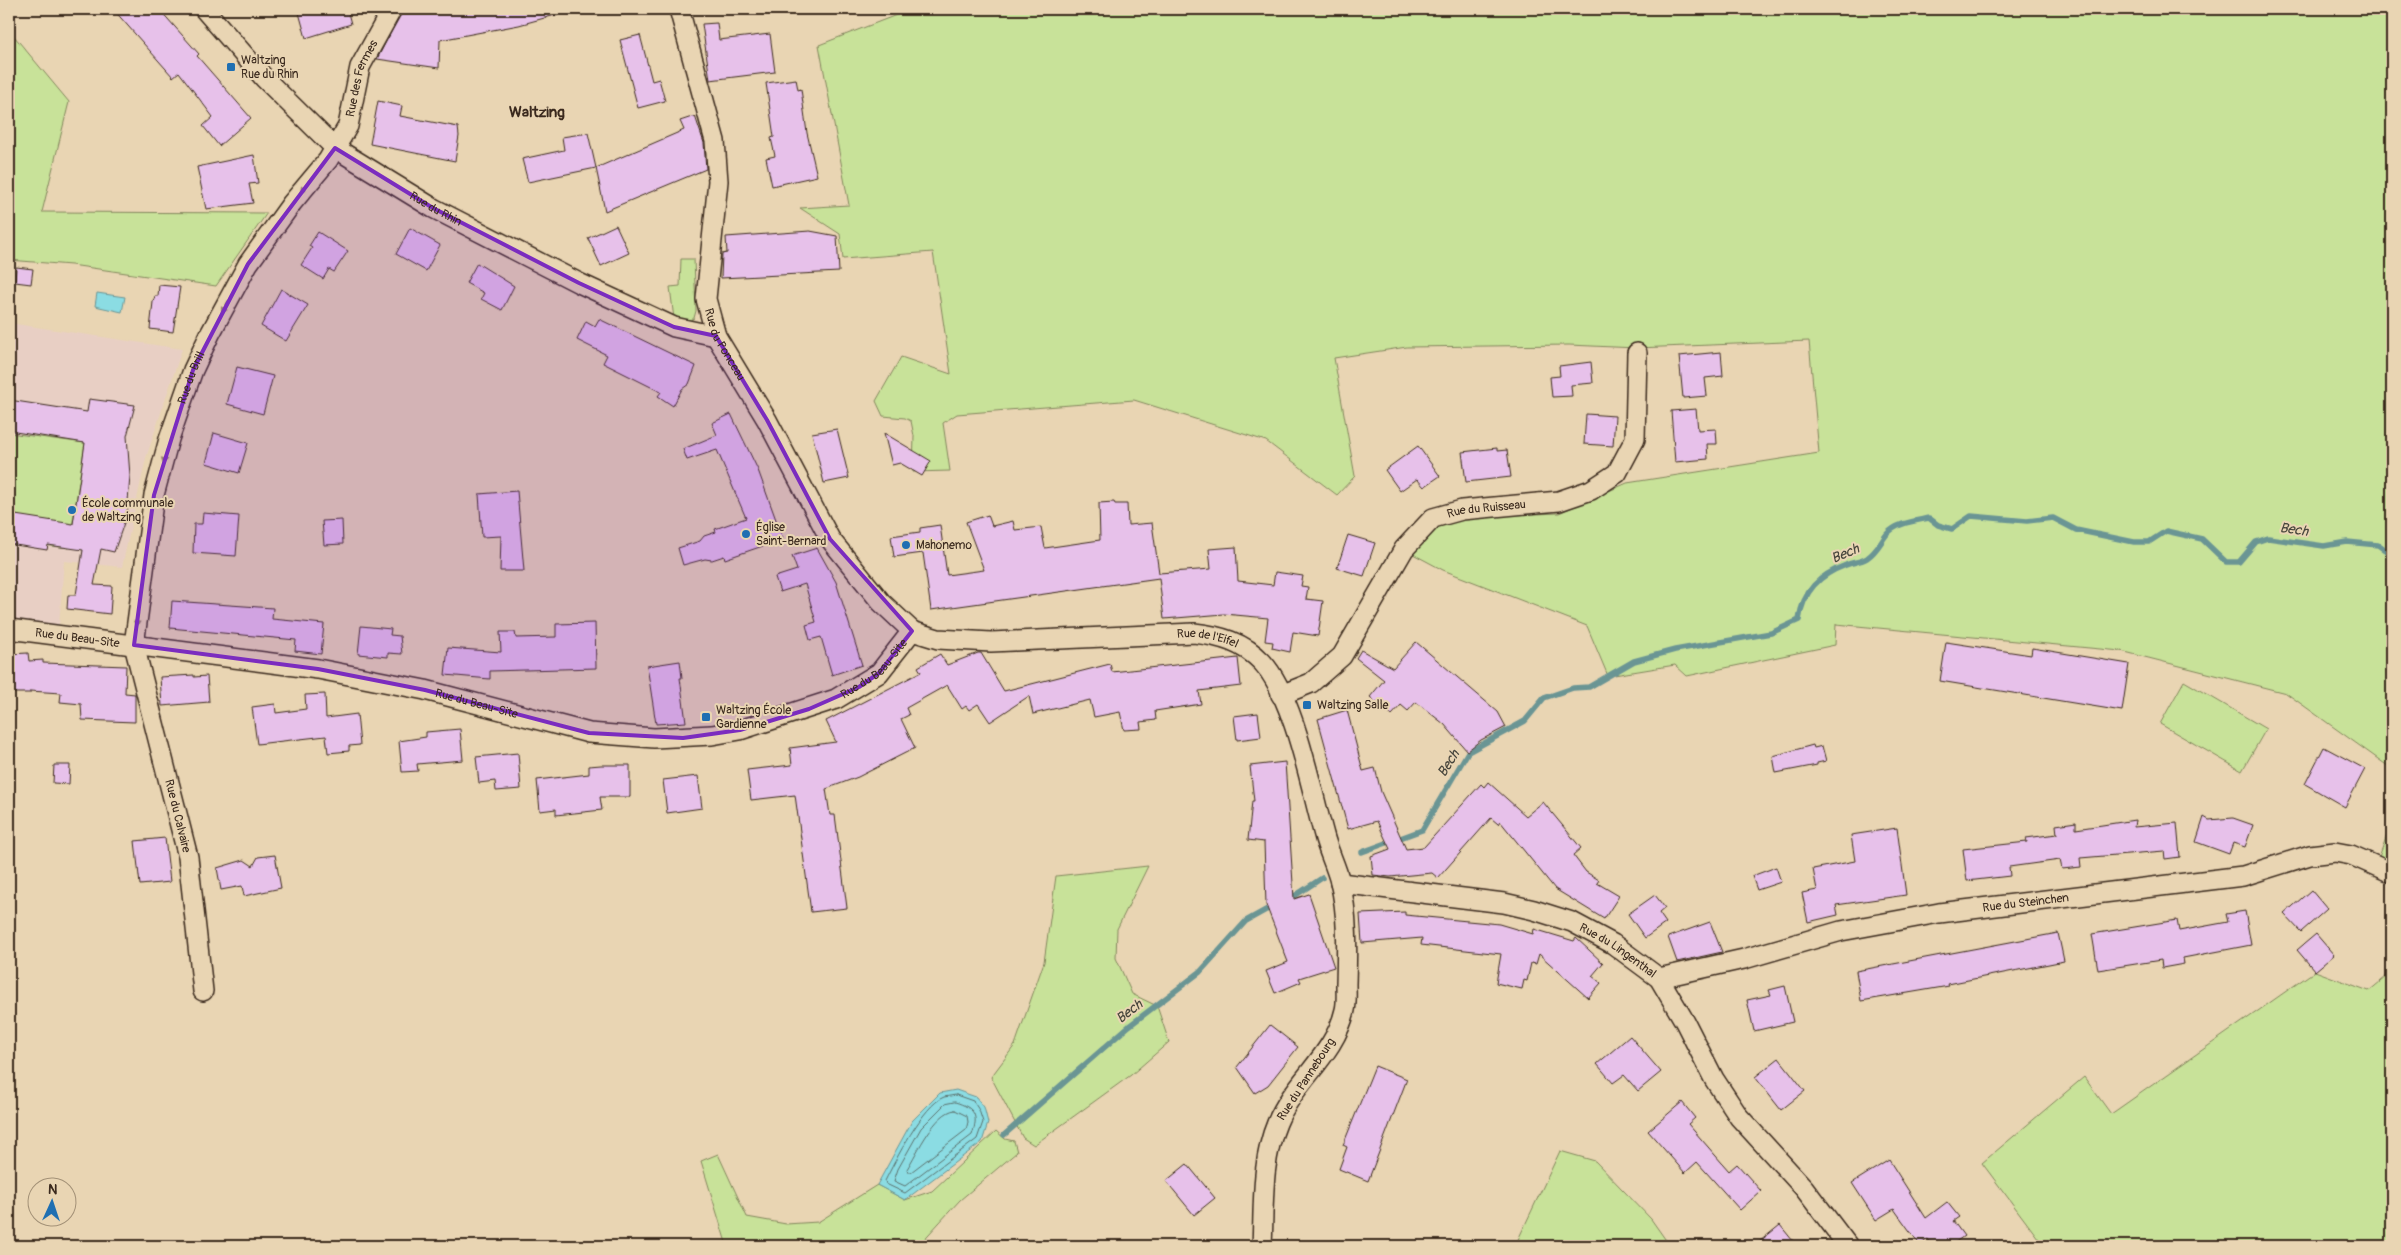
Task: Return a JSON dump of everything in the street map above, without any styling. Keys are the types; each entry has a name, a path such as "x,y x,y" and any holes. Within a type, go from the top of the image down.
{"street":[{"name":"Rue du Rhin","path":"204,9 265,79 335,148 433,208 579,283 674,327 716,336"},
{"name":"Rue des Fermes","path":"335,148 348,126 360,67 392,9"},
{"name":"Rue du Ponceau","path":"680,9 715,141 718,181 706,299 716,336 767,420 830,539 881,602 912,631"},
{"name":"Rue du Brill","path":"134,645 154,495 193,370 248,264 335,148"},
{"name":"Rue du Ruisseau","path":"1281,695 1311,683 1342,656 1404,549 1433,518 1462,510 1559,501 1592,490 1617,473 1635,439 1638,353"},
{"name":"Rue du Beau-Site","path":"9,629 318,669 425,690 590,733 654,738 702,736 740,730 836,699 879,673 912,631"},
{"name":"Rue de l'Eifel","path":"912,631 938,639 991,642 1194,633 1216,636 1246,648 1257,658 1276,683 1292,717 1325,840 1340,883"},
{"name":"Rue du Calvaire","path":"134,645 188,857 203,991"},
{"name":"Rue du Steinchen","path":"1659,978 1744,959 1841,931 1939,913 2243,876 2310,855 2335,852 2350,855 2392,873"},
{"name":"Rue du Lingenthal","path":"1340,883 1504,903 1572,922 1613,944 1659,978 1685,1022 1714,1079 1740,1117 1804,1188 1848,1246"},
{"name":"Rue du Pannebourg","path":"1262,1246 1266,1165 1277,1123 1300,1085 1332,1045 1345,1010 1347,936 1340,883"}],"highlighted area":[{"path":"335,148 433,208 579,283 674,327 716,336 767,420 830,539 912,631 879,673 859,687 809,709 740,730 683,738 589,733 425,690 318,669 134,645 154,495 193,370 248,264"}],"shaded area":[{"name":"École communale de Waltzing","path":"9,323 182,349 146,458 122,567 64,561 59,625 9,621"}],"green space":[{"path":"912,9 2392,9 2392,769 2286,693 2121,651 1836,624 1835,645 1687,676 1675,665 1608,676 1587,626 1443,570 1413,554 1435,528 1464,517 1559,513 1627,483 1819,453 1809,341 1637,348 1569,345 1407,347 1334,358 1355,476 1337,495 1266,441 1134,400 957,414 943,423 950,471 913,472 914,436 911,421 905,418 883,416 876,401 901,357 951,374 933,252 843,259 840,234 800,208 849,205 819,45"},
{"path":"9,30 69,102 42,212 267,213 216,286 71,265 9,260"},
{"path":"681,259 694,259 696,311 694,318 688,322 674,319 670,287 680,286"},
{"path":"9,433 85,443 69,548 9,541"},
{"path":"2184,681 2266,729 2242,771 2160,724"},
{"path":"2392,821 2392,864 2379,857"},
{"path":"1148,866 1117,929 1116,958 1132,994 1157,1006 1169,1042 1131,1075 1034,1145 1023,1138 991,1077 1015,1045 1044,962 1056,876"},
{"path":"2315,971 2369,991 2392,972 2392,1246 2044,1246 1982,1163 2084,1077 2111,1114"},
{"path":"996,1131 1005,1139 1014,1141 1017,1152 960,1200 918,1246 727,1246 701,1161 718,1154 747,1217 786,1224 818,1222 877,1185 905,1200 932,1191"},
{"path":"1560,1151 1595,1161 1651,1219 1670,1246 1515,1246"}],"water":[{"path":"97,293 125,297 122,312 95,306"},
{"path":"956,1090 976,1097 984,1107 988,1123 982,1142 905,1200 877,1185 912,1121 940,1093"}],"building":[{"path":"113,9 159,9 199,54 197,56 251,118 219,146 203,126 213,117 179,72 173,77"},
{"path":"298,9 347,9 351,24 306,38"},
{"path":"403,9 558,9 559,14 519,25 440,40 439,68 377,59"},
{"path":"717,23 719,40 770,34 775,72 710,80 702,24"},
{"path":"640,35 652,81 659,79 665,101 638,108 620,40"},
{"path":"796,79 798,90 801,89 807,133 817,176 772,186 766,158 775,156 771,138 774,137 766,83"},
{"path":"378,101 402,106 400,116 458,127 459,136 455,161 370,144"},
{"path":"695,116 704,143 706,169 605,211 596,168 684,130 680,121"},
{"path":"588,133 596,168 528,182 522,159 564,150 562,137"},
{"path":"254,155 258,183 249,184 253,203 206,209 197,167"},
{"path":"616,225 629,253 601,266 588,238"},
{"path":"410,228 440,245 426,271 396,254"},
{"path":"810,231 837,236 839,272 721,278 722,254 727,253 726,237"},
{"path":"318,232 348,251 334,272 329,269 323,279 301,265 312,248 309,246"},
{"path":"477,263 514,286 502,310 481,299 484,293 466,283"},
{"path":"16,267 33,269 31,284 15,282"},
{"path":"159,285 180,287 173,332 150,329 153,302 155,296 158,296"},
{"path":"281,289 308,305 286,341 261,326"},
{"path":"599,319 696,366 689,384 682,389 673,406 658,396 661,392 603,363 607,355 577,340 586,321 595,326"},
{"path":"1721,352 1723,376 1705,378 1707,396 1683,398 1679,356"},
{"path":"1591,362 1593,383 1571,385 1572,396 1552,397 1550,377 1560,376 1559,366"},
{"path":"237,367 273,376 263,414 227,404"},
{"path":"89,399 135,405 127,436 130,476 127,514 114,552 101,549 94,585 112,586 110,614 67,609 68,595 76,595 83,550 48,545 47,550 9,544 9,514 73,524 85,443 9,431 9,400 87,412"},
{"path":"1696,409 1698,430 1716,429 1717,444 1707,444 1708,459 1675,462 1671,411"},
{"path":"731,414 758,470 783,539 725,559 724,556 683,565 678,548 700,541 704,536 716,532 715,529 746,518 717,450 687,460 683,449 717,435 712,423"},
{"path":"1586,414 1615,416 1613,446 1584,444"},
{"path":"837,429 849,478 824,483 812,433"},
{"path":"214,433 248,443 239,473 206,463"},
{"path":"884,433 931,461 922,476 900,463 892,465"},
{"path":"1418,446 1440,476 1424,487 1417,479 1400,491 1385,470"},
{"path":"1497,448 1497,451 1507,450 1511,477 1466,482 1462,452"},
{"path":"517,491 524,571 500,571 501,536 482,537 479,494"},
{"path":"1114,502 1115,504 1127,504 1128,525 1152,523 1159,573 1211,569 1209,549 1236,547 1238,581 1273,585 1275,572 1303,576 1301,586 1308,587 1306,599 1323,601 1318,636 1293,632 1290,652 1272,648 1273,642 1265,641 1268,618 1224,614 1164,619 1159,578 931,610 923,553 894,557 891,536 920,532 920,528 940,525 947,575 984,570 966,522 988,515 992,526 1013,521 1015,530 1041,527 1045,548 1100,540 1099,503"},
{"path":"203,513 239,516 236,556 193,553 194,524 202,524"},
{"path":"342,520 343,544 324,545 322,521"},
{"path":"1348,535 1375,543 1364,576 1337,568"},
{"path":"817,548 836,582 862,665 832,675 821,637 810,640 806,625 816,622 805,584 780,592 775,577 797,570 792,556"},
{"path":"172,601 273,608 272,619 324,624 321,654 295,651 296,640 170,628"},
{"path":"595,623 596,668 490,671 490,679 445,675 448,648 501,652 500,632 515,632 516,638 556,637 556,624"},
{"path":"361,626 391,629 390,635 400,636 402,654 388,653 388,657 358,654"},
{"path":"1416,642 1498,712 1506,727 1481,740 1467,751 1444,724 1416,702 1408,711 1401,705 1392,715 1370,697 1384,680 1356,658 1361,650 1393,668"},
{"path":"1946,642 2031,655 2032,648 2129,664 2122,711 1940,681"},
{"path":"28,653 29,661 43,660 43,663 126,666 125,693 135,694 135,722 82,720 81,704 60,702 61,693 30,691 30,693 9,693 9,654"},
{"path":"981,653 1004,691 1110,664 1112,672 1238,658 1241,686 1199,691 1201,704 1155,711 1156,720 1140,722 1141,729 1124,730 1120,712 1094,717 1090,700 1033,714 1029,696 990,722 978,704 969,710 966,706 962,709 947,685 906,708 909,715 901,719 915,748 858,777 826,789 830,815 835,815 847,908 811,912 795,795 751,800 747,770 792,765 790,748 836,742 826,721 921,672 918,667 940,654 947,665"},
{"path":"680,661 682,678 680,678 686,722 656,724 647,666"},
{"path":"194,675 194,677 207,676 209,702 162,706 160,677"},
{"path":"325,694 326,718 357,714 360,745 349,746 349,751 328,753 326,736 257,744 252,707 275,704 276,713 306,709 305,695"},
{"path":"1347,710 1363,771 1375,768 1381,792 1406,849 1424,847 1481,784 1484,787 1488,782 1526,816 1543,802 1581,848 1573,855 1586,872 1599,880 1597,883 1619,896 1604,919 1555,889 1500,821 1498,824 1491,818 1438,878 1432,873 1390,877 1373,875 1371,856 1390,849 1377,821 1348,829 1318,719"},
{"path":"1258,713 1261,737 1237,740 1234,716"},
{"path":"460,729 463,760 417,764 418,771 402,772 399,741 426,737 426,732"},
{"path":"1813,745 1814,748 1822,746 1826,761 1817,763 1817,765 1776,773 1773,756"},
{"path":"2324,747 2365,769 2345,807 2305,784"},
{"path":"518,753 521,789 496,791 495,781 479,783 476,757"},
{"path":"1285,762 1294,899 1309,894 1334,967 1299,978 1301,982 1275,993 1266,971 1288,962 1266,905 1264,842 1248,840 1252,801 1254,801 1250,766"},
{"path":"54,765 70,765 69,784 53,783"},
{"path":"630,765 630,797 600,797 602,810 556,815 556,809 540,811 537,780 589,774 589,766"},
{"path":"698,776 702,808 667,813 663,780"},
{"path":"2204,817 2209,820 2233,818 2253,825 2245,847 2233,843 2229,854 2196,842"},
{"path":"2135,820 2134,827 2177,823 2180,857 2165,859 2164,851 2080,858 2081,867 2062,869 2060,860 2009,867 2010,876 1967,881 1963,849 2027,842 2026,838 2057,834 2056,825 2076,822 2076,829"},
{"path":"1897,828 1906,895 1836,905 1838,915 1808,922 1802,893 1817,890 1813,869 1855,861 1851,835"},
{"path":"165,838 170,882 140,885 135,841"},
{"path":"275,855 281,888 244,896 242,886 221,890 217,868 244,860 253,866 258,857"},
{"path":"1776,867 1781,882 1757,890 1752,876"},
{"path":"2311,890 2327,909 2301,932 2284,914"},
{"path":"1655,895 1665,908 1659,913 1666,923 1645,938 1628,914"},
{"path":"2245,911 2251,945 2183,958 2184,964 2162,968 2161,960 2098,970 2092,934 2177,920 2179,931 2228,922 2226,914"},
{"path":"1405,912 1405,915 1499,924 1533,934 1534,929 1574,941 1576,938 1603,963 1592,976 1601,983 1588,998 1539,954 1536,964 1531,963 1527,981 1524,980 1522,989 1496,983 1501,954 1421,945 1422,938 1362,943 1360,914"},
{"path":"1710,922 1722,952 1677,962 1668,937"},
{"path":"2058,933 2064,961 1948,984 1949,986 1861,1001 1856,971"},
{"path":"2316,934 2334,955 2315,971 2297,950"},
{"path":"1785,986 1793,1022 1754,1031 1747,1000 1771,995 1769,990"},
{"path":"1270,1025 1298,1047 1268,1085 1255,1093 1237,1067"},
{"path":"1630,1036 1661,1072 1638,1091 1624,1075 1613,1083 1597,1064"},
{"path":"1779,1058 1805,1091 1781,1110 1755,1077"},
{"path":"1375,1066 1407,1079 1368,1181 1339,1169 1347,1147 1343,1145"},
{"path":"1682,1102 1695,1118 1688,1124 1729,1171 1737,1164 1761,1191 1740,1210 1697,1162 1685,1173 1648,1131"},
{"path":"1889,1160 1926,1218 1947,1202 1959,1217 1953,1221 1964,1236 1950,1246 1934,1246 1928,1239 1920,1245 1894,1209 1876,1220 1852,1183"},
{"path":"1187,1164 1215,1198 1194,1215 1166,1181"},
{"path":"1780,1225 1797,1246 1754,1246"}],"waterway":[{"name":"Bech","path":"1362,852 1422,830 1468,752 1525,721 1544,698 1573,688 1589,687 1634,661 1675,650 1771,633 1799,620 1804,601 1820,579 1836,569 1867,558 1876,550 1891,530 1906,523 1929,518 1938,525 1952,529 1971,516 2027,521 2053,518 2076,530 2134,542 2149,542 2166,531 2202,539 2226,562 2239,562 2256,542 2268,538 2324,546 2347,542 2378,545 2392,555"},
{"name":"Bech","path":"1288,898 1322,878"},
{"name":"Bech","path":"1004,1135 1129,1026 1200,972 1246,921 1273,906"}],"place":[{"name":"Waltzing Rue du Rhin","path":"231,67"},
{"name":"École communale de Waltzing","path":"72,510"},
{"name":"Église Saint-Bernard","path":"746,534"},
{"name":"Mahonemo","path":"906,545"},
{"name":"Waltzing Salle","path":"1307,705"},
{"name":"Waltzing École Gardienne","path":"706,717"}],"district":[{"name":"Waltzing","path":"537,112"}]}
